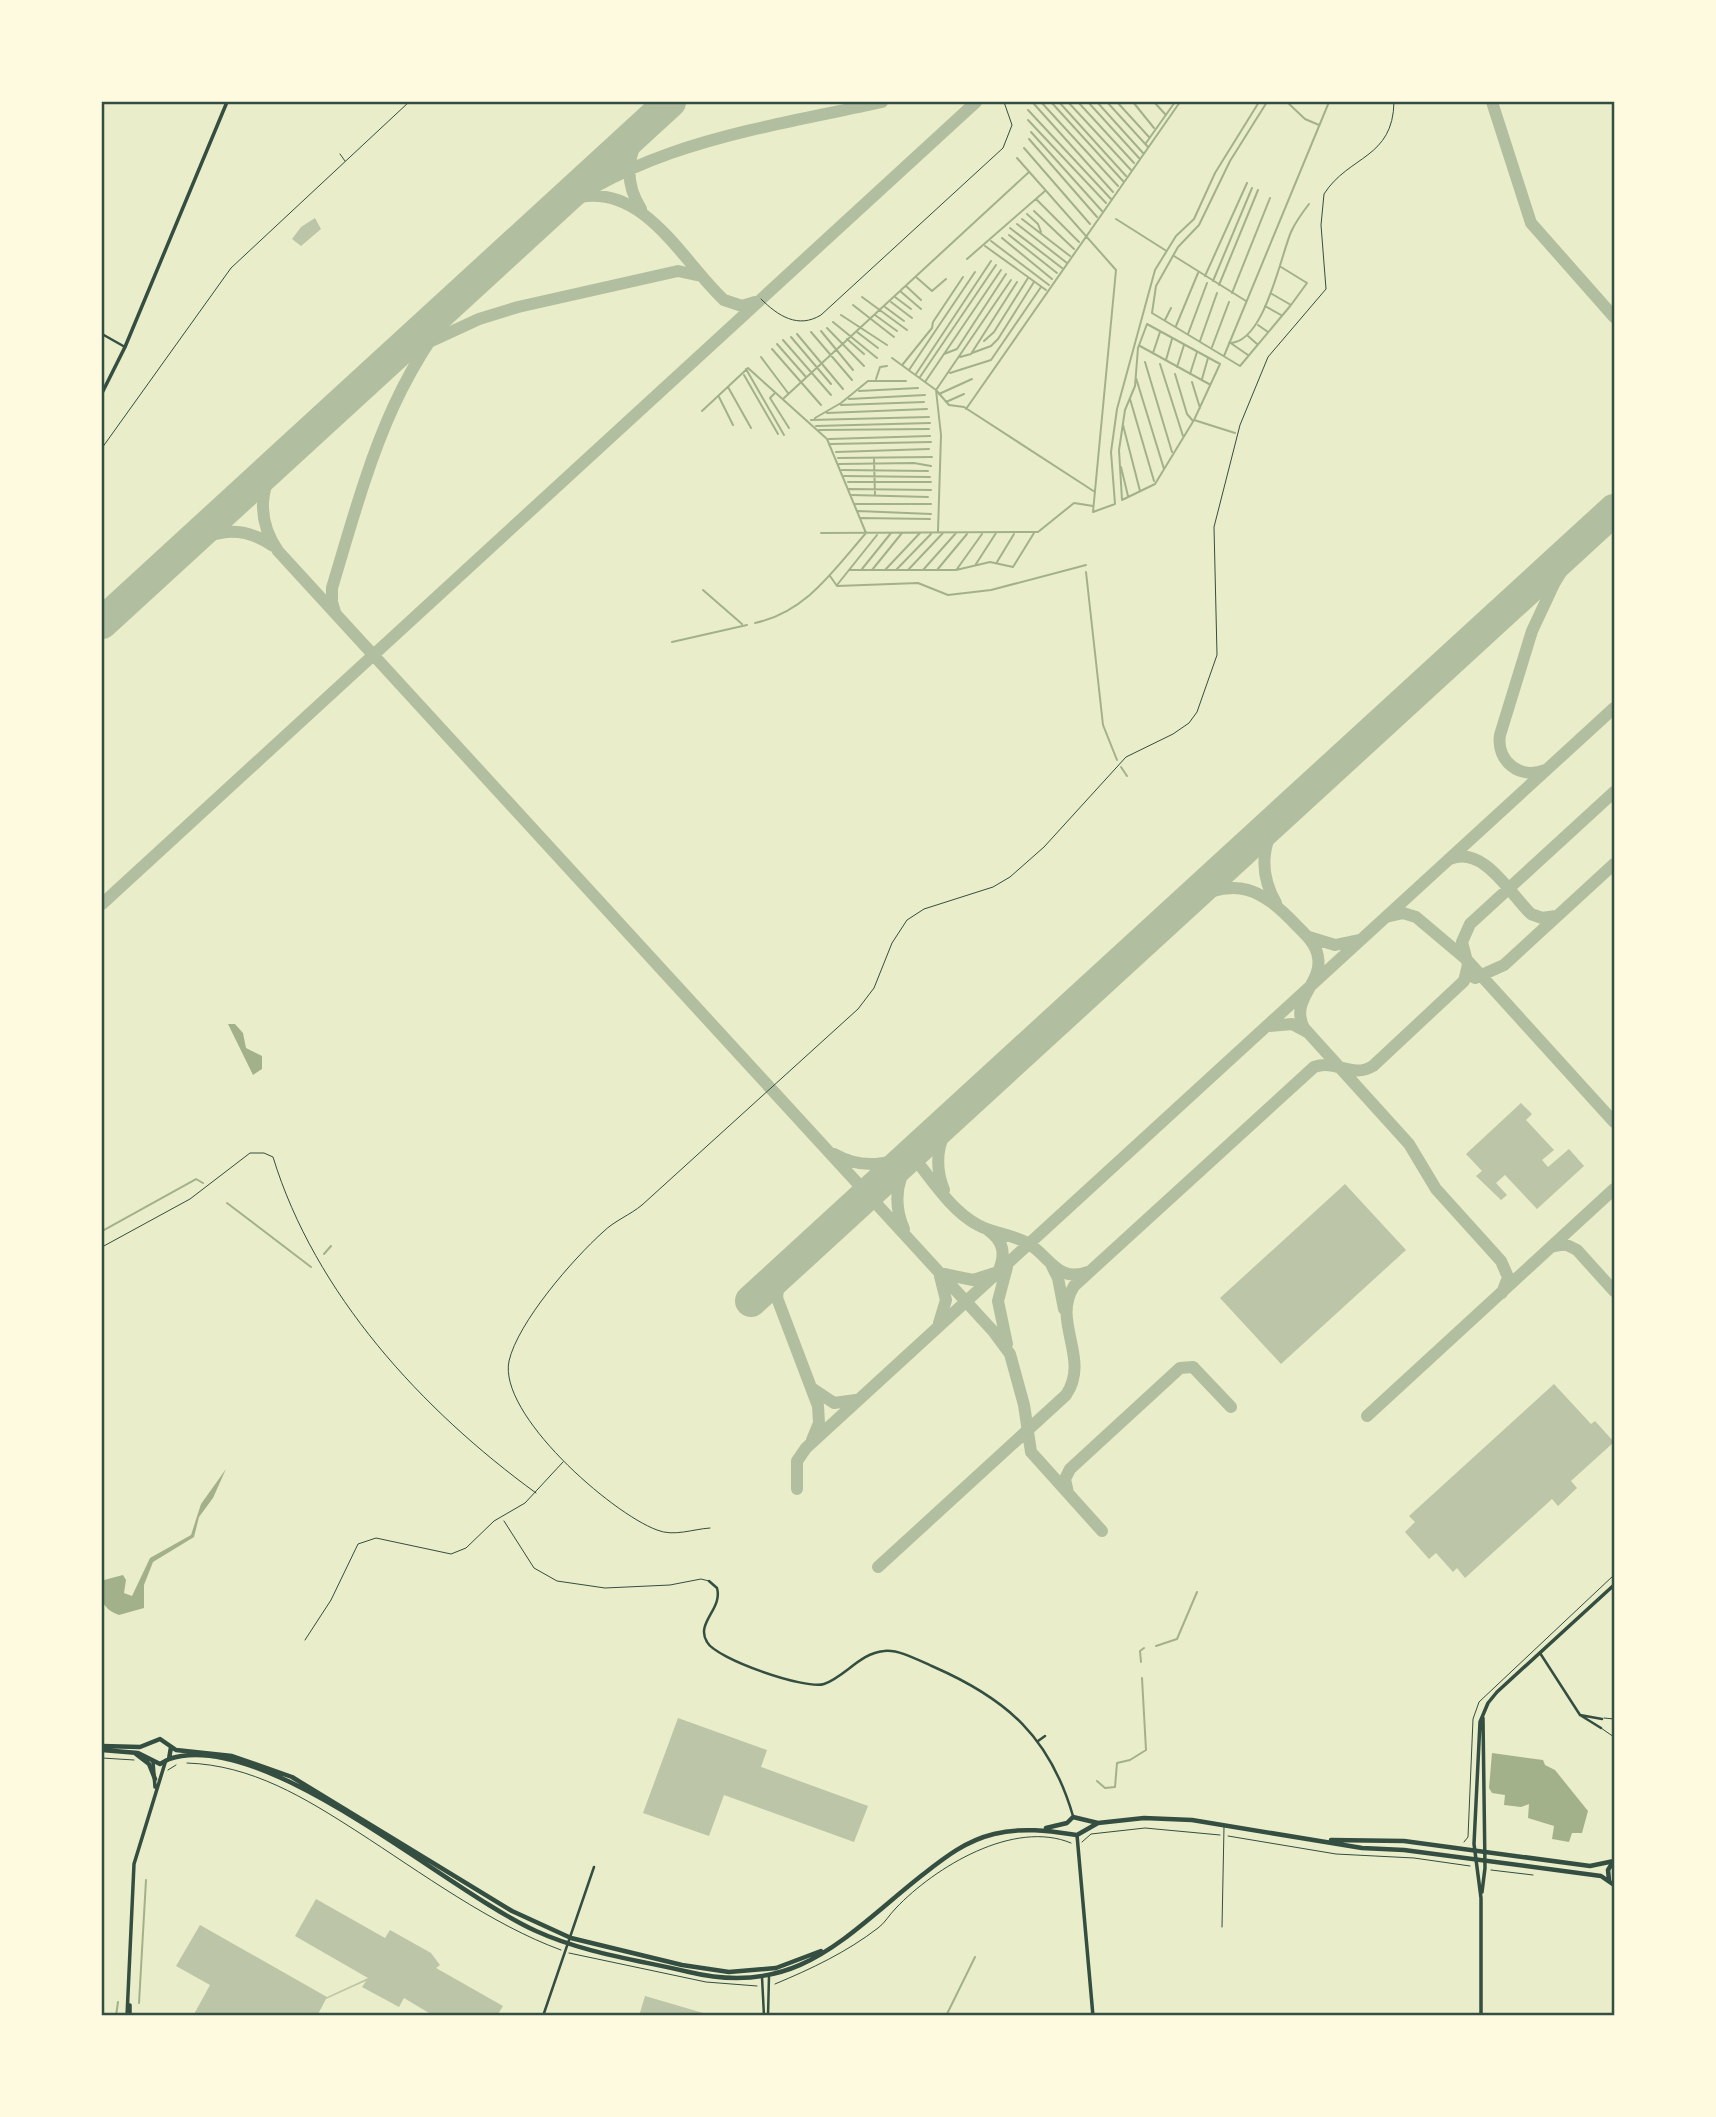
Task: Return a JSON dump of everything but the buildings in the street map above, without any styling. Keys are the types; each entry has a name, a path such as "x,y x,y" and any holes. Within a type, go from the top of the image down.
{"main road":[{"path":"102,393 125,347 227,102"},
{"path":"1481,1898 1475,1850 1478,1739 1483,1716 1497,1692 1615,1585"},
{"path":"1481,2015 1483,1716"},
{"path":"102,1748 140,1747 160,1740 176,1749 232,1756 292,1777 520,1915 571,1938 696,1968 761,1974"},
{"path":"150,1743 150,1759 156,1779 155,1797"},
{"path":"129,2015 134,1864 170,1746"},
{"path":"102,1748 132,1751 150,1759 167,1761 191,1755 231,1760 291,1782 507,1916 569,1944 692,1973 727,1978 768,1973 826,1949 963,1846 996,1833 1067,1824 1073,1817 1098,1823 1164,1818 1224,1825 1316,1840 1601,1876 1615,1885"},
{"path":"132,1751 149,1764 156,1779"},
{"path":"1083,1821 1084,1830"},
{"path":"1077,1835 1098,1823"},
{"path":"1067,1824 1068,1832"},
{"path":"1042,1829 1077,1835"},
{"path":"1077,1835 1093,2015"},
{"path":"1316,1840 1404,1840 1590,1866 1614,1861"},
{"path":"1609,1881 1608,1870 1614,1861"}],"street":[{"path":"102,334 125,347"},
{"path":"709,1581 718,1593 716,1606 705,1624 704,1637 718,1653 808,1686 832,1681 873,1653 892,1651 963,1680 995,1698 1038,1741 1060,1779 1073,1817"},
{"path":"1539,1652 1580,1715 1601,1728"},
{"path":"1580,1715 1602,1719"},
{"path":"1038,1741 1045,1736"},
{"path":"543,2015 594,1867"},
{"path":"766,2015 768,1973"},
{"path":"761,1974 766,2015"}],"lane":[{"path":"102,448 223,276 409,102"},
{"path":"761,299 788,319 804,321 821,315 1003,148 1012,125 1004,102"},
{"path":"710,1528 671,1533 652,1528 590,1485 520,1410 509,1380 513,1348 538,1306 603,1232 642,1205 858,1009 876,984 892,943 907,920 925,909 993,887 1010,877 1044,847 1126,757 1173,734 1189,723 1197,712 1217,655 1214,527 1240,425 1268,357 1326,289 1321,225 1324,194 1384,140 1392,125 1394,102"},
{"path":"340,154 345,161"},
{"path":"102,1247 190,1199 250,1153 264,1153 272,1157 281,1184 312,1247 363,1327 438,1412 536,1493"},
{"path":"305,1640 331,1600 358,1544 376,1538 451,1554 466,1548 494,1521 502,1519 536,1493 565,1460"},
{"path":"502,1519 513,1532 534,1568 556,1581 604,1588 709,1581"},
{"path":"1615,1719 1602,1719 1601,1728 1615,1737"},
{"path":"1222,1927 1224,1825"}],"path":[{"path":"1463,1848 1468,1837 1474,1719 1479,1702 1615,1575"},
{"path":"102,1758 138,1760"},
{"path":"1084,1841 1091,1833 1145,1828 1223,1835 1326,1852 1474,1867"},
{"path":"776,1984 803,1973 863,1938 936,1877 982,1847 1018,1839 1063,1839 1068,1843"},
{"path":"1461,1864 1462,1858"},
{"path":"1489,1869 1534,1875"}],"shaded area":[{"path":"228,1024 235,1024 243,1033 246,1048 262,1056 262,1069 253,1075"},
{"path":"226,1469 213,1498 199,1517 194,1537 153,1562 144,1585 144,1608 119,1615 108,1609 101,1597 104,1580 123,1575 126,1580 124,1593 132,1596 150,1558 191,1535 201,1504"},
{"path":"1492,1753 1543,1760 1545,1765 1555,1770 1588,1811 1582,1833 1572,1833 1569,1842 1552,1839 1554,1826 1528,1818 1529,1804 1521,1807 1504,1805 1505,1795 1492,1793 1489,1788"}],"waterway":[{"path":"1041,102 1118,186"},
{"path":"1051,102 1123,181"},
{"path":"1059,102 1126,176"},
{"path":"1068,102 1131,170"},
{"path":"1078,102 1134,163"},
{"path":"1088,102 1139,158"},
{"path":"1097,102 1143,153"},
{"path":"1107,102 1148,147"},
{"path":"1117,102 1149,137"},
{"path":"1133,102 1154,128"},
{"path":"1154,102 1165,114"},
{"path":"1146,143 1175,102"},
{"path":"966,409 1180,102"},
{"path":"1017,158 1116,270 1093,512 1115,504 1111,452 1117,409 1155,270 1176,236 1194,219 1215,173 1259,102"},
{"path":"1267,102 1230,161 1199,225 1178,247 1156,286 1152,313 1240,366 1291,305"},
{"path":"1287,102 1305,119 1319,125"},
{"path":"1224,356 1329,102"},
{"path":"1034,104 1113,192"},
{"path":"1028,110 1111,199"},
{"path":"1028,120 1106,203"},
{"path":"1031,132 1102,211"},
{"path":"1029,139 1097,217"},
{"path":"1024,148 1090,224"},
{"path":"784,398 1029,172"},
{"path":"1205,276 1247,183"},
{"path":"1213,281 1252,188"},
{"path":"1219,285 1258,190"},
{"path":"967,259 1045,191"},
{"path":"1232,293 1270,198"},
{"path":"1036,199 1079,242"},
{"path":"1229,343 1241,340 1252,330 1261,315 1291,232 1309,204"},
{"path":"1034,211 1074,249"},
{"path":"1027,214 1038,224 1041,232"},
{"path":"1022,219 1070,256"},
{"path":"1116,219 1165,250"},
{"path":"1017,224 1067,263"},
{"path":"1010,228 1062,268"},
{"path":"1009,235 1057,273"},
{"path":"1002,238 1052,279"},
{"path":"991,241 1049,285"},
{"path":"985,246 1046,290"},
{"path":"1174,256 1246,301"},
{"path":"916,374 991,261"},
{"path":"920,377 996,265"},
{"path":"1272,294 1291,305 1307,283 1281,267"},
{"path":"925,382 1001,270"},
{"path":"909,370 975,272"},
{"path":"1176,326 1198,273"},
{"path":"944,354 957,349 1006,274"},
{"path":"916,277 932,291 946,279"},
{"path":"903,364 932,328 933,322 963,277"},
{"path":"984,341 994,332 1028,278"},
{"path":"938,531 941,435 936,390 1011,280"},
{"path":"960,357 971,354 1017,282"},
{"path":"972,353 991,346 998,339 1034,282"},
{"path":"1188,334 1207,283"},
{"path":"906,286 921,300"},
{"path":"950,373 991,360 1041,287"},
{"path":"900,291 921,309"},
{"path":"1200,341 1217,293"},
{"path":"862,297 907,330"},
{"path":"895,297 911,309"},
{"path":"891,302 912,318"},
{"path":"1212,347 1229,302"},
{"path":"853,305 894,337"},
{"path":"1265,306 1281,315"},
{"path":"885,307 904,321"},
{"path":"1165,320 1171,308"},
{"path":"841,315 887,345"},
{"path":"875,315 897,331"},
{"path":"833,322 877,358"},
{"path":"1194,420 1220,364 1147,324 1138,348 1135,386 1125,410 1119,450 1122,500 1155,484 1194,420 1235,433"},
{"path":"1258,325 1268,332"},
{"path":"827,328 864,366"},
{"path":"821,331 853,370"},
{"path":"811,332 852,380"},
{"path":"857,332 878,348"},
{"path":"1153,353 1160,332"},
{"path":"797,334 843,389"},
{"path":"1248,336 1257,344"},
{"path":"791,337 831,384"},
{"path":"847,339 864,354"},
{"path":"1166,360 1172,339"},
{"path":"783,340 831,395"},
{"path":"777,344 806,377"},
{"path":"1232,344 1248,355"},
{"path":"1177,367 1184,345"},
{"path":"1140,346 1209,384"},
{"path":"772,349 821,405"},
{"path":"1190,374 1197,352"},
{"path":"761,357 788,393"},
{"path":"892,358 936,390 949,405 964,407 1095,492"},
{"path":"1202,379 1208,358"},
{"path":"1145,362 1172,452"},
{"path":"1160,364 1183,436"},
{"path":"876,379 880,367 887,366"},
{"path":"702,411 748,368 827,439 866,533 830,575 804,600 773,618 755,623"},
{"path":"746,369 784,435"},
{"path":"1175,374 1187,414 1193,421"},
{"path":"744,375 778,434"},
{"path":"1136,378 1164,469"},
{"path":"939,394 972,379"},
{"path":"815,418 841,403 868,381 906,381"},
{"path":"1192,382 1200,408"},
{"path":"728,387 751,428"},
{"path":"859,391 918,388"},
{"path":"774,394 770,398 789,428"},
{"path":"946,402 964,394"},
{"path":"849,399 925,395"},
{"path":"719,397 733,425"},
{"path":"1130,399 1154,481"},
{"path":"841,405 924,402"},
{"path":"827,413 927,409"},
{"path":"811,420 929,417"},
{"path":"816,426 930,423"},
{"path":"1123,425 1140,491"},
{"path":"819,430 929,429"},
{"path":"829,439 930,436"},
{"path":"831,444 931,442"},
{"path":"836,452 929,449"},
{"path":"838,458 932,457"},
{"path":"874,458 875,495"},
{"path":"839,464 914,463 931,466"},
{"path":"1121,467 1128,496"},
{"path":"842,470 928,471"},
{"path":"844,476 930,477"},
{"path":"848,482 931,482"},
{"path":"849,489 931,490"},
{"path":"852,495 928,497"},
{"path":"821,533 1038,532 1074,503 1093,506"},
{"path":"855,504 931,504"},
{"path":"858,511 931,514"},
{"path":"861,518 930,519"},
{"path":"862,569 891,533"},
{"path":"872,570 902,533"},
{"path":"885,570 920,533"},
{"path":"908,570 943,533"},
{"path":"923,570 956,533"},
{"path":"976,564 996,533"},
{"path":"849,570 956,570 990,562 1013,567 1034,533"},
{"path":"896,570 931,534"},
{"path":"937,570 967,534"},
{"path":"957,569 982,534"},
{"path":"997,562 1014,534"},
{"path":"837,585 877,535"},
{"path":"830,576 837,586 918,583 948,595 991,590 1086,565"},
{"path":"1086,572 1103,725 1117,760"},
{"path":"703,590 742,624"},
{"path":"672,642 747,625"},
{"path":"1121,767 1127,776"},
{"path":"102,1231 196,1179 203,1183"},
{"path":"227,1203 311,1267"},
{"path":"324,1254 331,1246"},
{"path":"1156,1646 1177,1639 1197,1592"},
{"path":"1141,1662 1140,1651 1144,1648"},
{"path":"1097,1781 1105,1788 1115,1787 1117,1763 1130,1760 1146,1750 1142,1678"},
{"path":"139,2003 146,1880"},
{"path":"946,2016 975,1957"},
{"path":"116,2016 118,2002"}],"taxiway":[{"path":"526,234 567,204 609,179 651,160 740,133 882,102"},
{"path":"102,904 976,102"},
{"path":"1492,102 1531,223 1614,317"},
{"path":"641,209 630,182 631,157 635,144 659,111"},
{"path":"580,197 603,196 624,203 643,214 678,248 724,300 742,306 755,302"},
{"path":"335,612 332,588 359,498 389,418 407,379 429,342 488,268"},
{"path":"357,388 414,349 479,319 518,307 678,271 701,276"},
{"path":"285,454 269,477 263,501 266,526 278,551 993,1331 1010,1354 1024,1405 1031,1452 1102,1531"},
{"path":"1545,770 1527,772 1512,766 1502,753 1500,735 1532,631 1554,584 1570,557 1614,511"},
{"path":"178,553 201,539 224,532 249,534 273,546"},
{"path":"797,1489 797,1461 806,1448 1614,708"},
{"path":"878,1567 1066,1395 1073,1381 1075,1367 1067,1313 1068,1300 1074,1286 1314,1067 1330,1065 1358,1071 1373,1066 1464,981 1468,965 1462,942 1470,924 1614,792"},
{"path":"1276,903 1266,879 1265,856 1271,833 1285,811"},
{"path":"1450,859 1474,859 1495,874 1531,914 1542,918 1556,916"},
{"path":"1475,978 1504,965 1614,864"},
{"path":"1188,901 1221,889 1247,890 1272,903 1310,940 1317,952 1318,967 1301,1008 1300,1018 1304,1028 1409,1144 1436,1189 1501,1261 1508,1277 1502,1293"},
{"path":"1386,917 1403,913 1416,917 1467,960 1614,1122"},
{"path":"1309,937 1335,945 1359,940"},
{"path":"1269,1026 1292,1024 1307,1032"},
{"path":"944,1190 940,1179 940,1146 948,1126 962,1108"},
{"path":"834,1154 854,1162 875,1164 896,1160 915,1150"},
{"path":"911,1154 950,1202 968,1219 984,1228 1029,1244 1062,1271 1069,1274 1088,1272"},
{"path":"904,1229 898,1209 898,1190 903,1172 913,1154"},
{"path":"1367,1416 1614,1189"},
{"path":"944,1274 973,1280 998,1272 1002,1249 988,1230"},
{"path":"1551,1247 1565,1244 1577,1250 1614,1291"},
{"path":"1052,1266 1058,1278 1064,1309"},
{"path":"787,1267 779,1280 777,1298 818,1406 819,1423 812,1440"},
{"path":"1007,1267 998,1301 1007,1344"},
{"path":"939,1323 946,1300 940,1276"},
{"path":"1068,1493 1065,1479 1070,1469 1180,1368 1193,1367 1231,1407"},
{"path":"813,1389 834,1403 856,1400"}],"runway":[{"path":"102,623 670,102"},
{"path":"751,1301 1614,510"}]}
